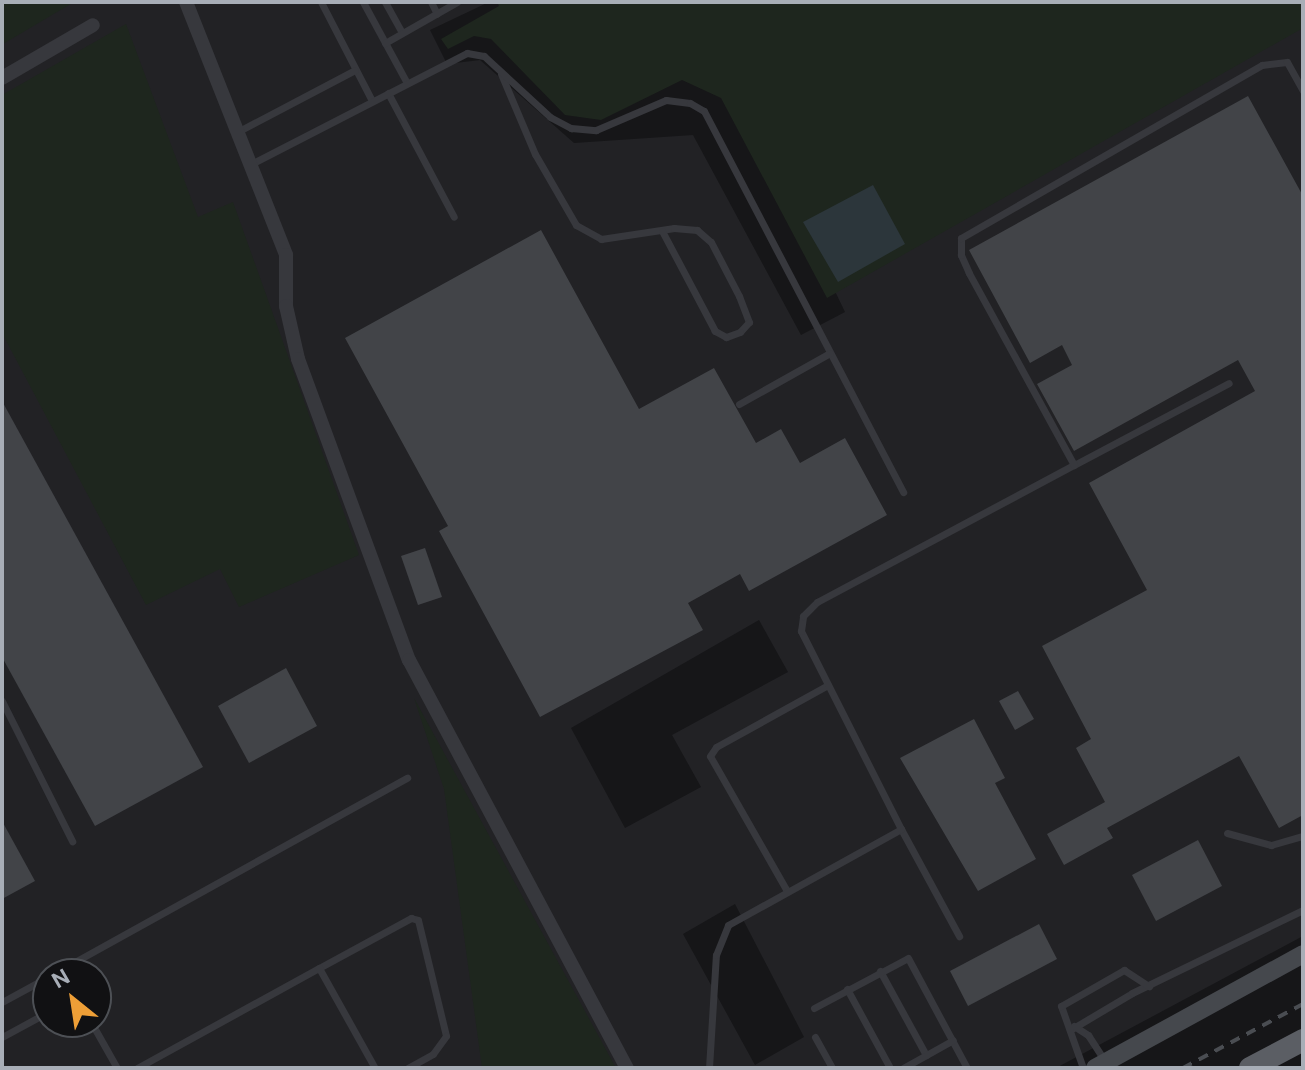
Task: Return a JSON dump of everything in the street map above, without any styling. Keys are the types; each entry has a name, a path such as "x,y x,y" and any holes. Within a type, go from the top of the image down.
{"highway":[{"path":"1250,1068 1303,1040"}],"main road":[{"path":"1100,1065 1303,954"},
{"path":"1283,964 1303,962"}],"street":[{"path":"186,2 235,134 286,255 286,306 298,359 409,660 627,1068"},
{"path":"2,78 93,25"}],"lane":[{"path":"321,2 372,101"},
{"path":"363,2 407,83"},
{"path":"385,2 402,33"},
{"path":"431,2 437,14"},
{"path":"385,43 457,2"},
{"path":"248,166 467,53 484,56 550,117 571,128 596,130 666,100 682,101 704,111 903,492"},
{"path":"1074,465 969,273 961,255 961,238 1262,65 1287,62 1303,91"},
{"path":"498,69 535,154 576,225 601,239 686,227 711,242 749,322 740,332 726,337 715,331 662,231"},
{"path":"235,134 355,70"},
{"path":"388,93 454,217"},
{"path":"739,404 830,353"},
{"path":"959,936 801,631 809,609 1229,383"},
{"path":"787,891 710,756 716,747 828,685"},
{"path":"2,701 72,841"},
{"path":"81,958 407,778"},
{"path":"709,1068 716,955 722,935 735,919 901,829"},
{"path":"1227,833 1271,845 1303,836"},
{"path":"1072,1027 1303,910"},
{"path":"137,1068 411,918 418,920 446,1036 433,1054 408,1068"},
{"path":"814,1008 880,971 910,960 967,1068"},
{"path":"319,968 375,1068"},
{"path":"1100,1065 1072,1027 1061,1006 1124,970 1149,986"},
{"path":"880,971 926,1055"},
{"path":"2,1002 32,985"},
{"path":"847,989 890,1068"},
{"path":"2,1037 32,1021"},
{"path":"1072,1027 1083,1068"},
{"path":"815,1037 832,1068"},
{"path":"100,1038 117,1068"},
{"path":"903,1068 953,1040"}],"shaded area":[{"path":"2,2 489,2 430,30 447,64 480,60 574,143 693,135 801,335 845,312 832,285 1303,17 1303,936 1056,1068 2,1068","holes":["759,620 788,672 672,735 701,787 625,828 571,728","735,904 804,1037 755,1065 683,934"]},
{"path":"2,2 74,2 3,44"},
{"path":"497,2 1303,2 1303,28 827,298 721,98 682,80 601,120 565,115 491,39 474,36 448,49 441,39 499,6"},
{"path":"126,24 198,217 233,202 359,555 239,607 220,569 146,605 2,333 2,95"},
{"path":"873,185 905,244 838,282 803,222"},
{"path":"414,698 616,1068 482,1068 444,789"}],"building":[{"path":"1248,96 1303,196 1303,815 1279,828 1239,756 1107,828 1113,838 1064,865 1047,834 1105,802 1076,748 1091,739 1042,646 1147,590 1089,483 1255,391 1238,360 1074,451 1037,384 1072,365 1062,345 1030,363 969,250"},
{"path":"541,230 639,409 714,368 756,443 781,429 800,463 845,438 887,515 749,591 740,574 688,603 703,630 540,717 439,531 448,526 345,338"},
{"path":"2,401 203,767 95,826 2,657"},
{"path":"425,548 442,597 418,605 401,556"},
{"path":"286,668 317,726 249,763 218,706"},
{"path":"1018,691 1034,719 1015,730 999,701"},
{"path":"974,719 1005,778 995,783 1036,859 978,891 900,758"},
{"path":"2,821 35,881 2,899"},
{"path":"1198,840 1222,886 1156,921 1132,875"},
{"path":"1039,924 1057,959 968,1006 950,971"}],"railway":[{"path":"1183,1068 1303,1004"}]}
